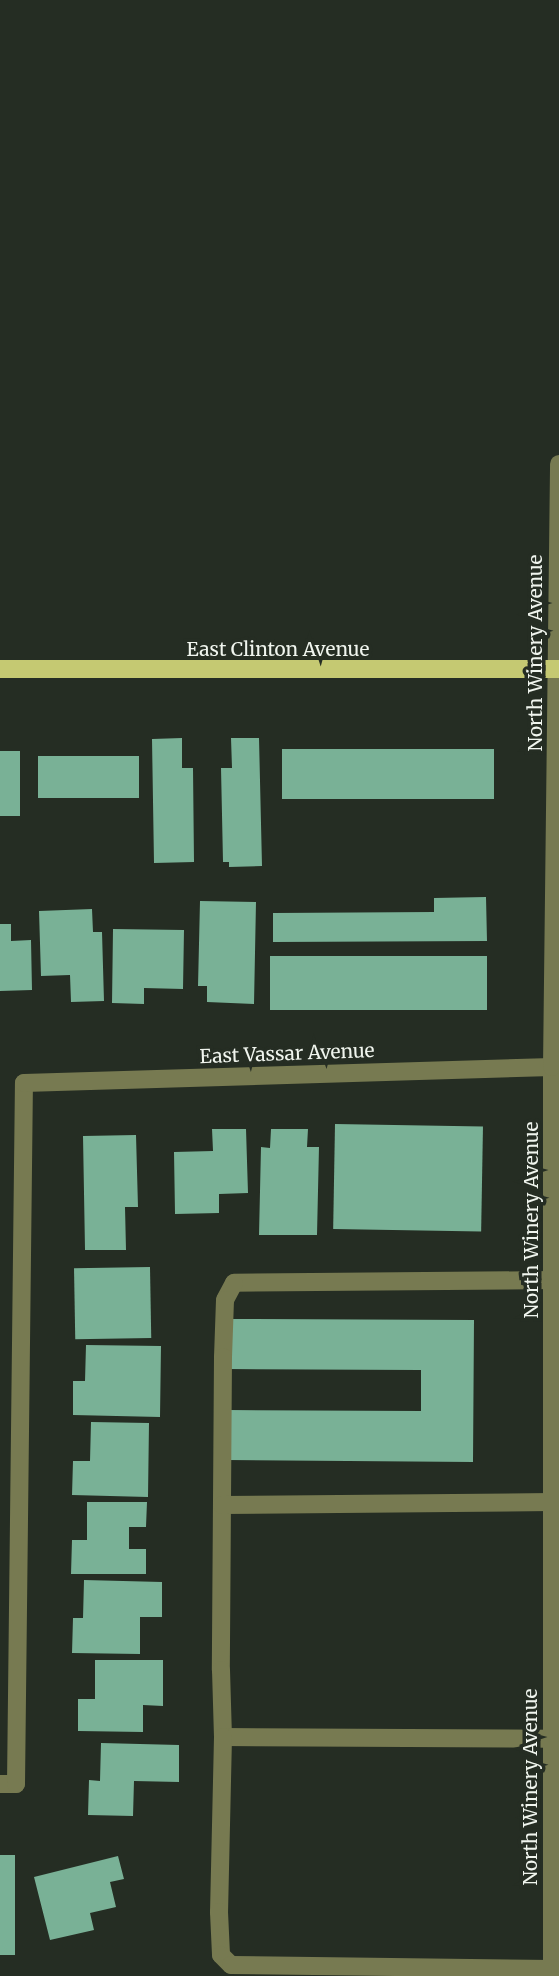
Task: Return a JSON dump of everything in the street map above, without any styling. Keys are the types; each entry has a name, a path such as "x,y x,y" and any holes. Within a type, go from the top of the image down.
{"main road":[{"name":"East Clinton Avenue","path":"0,669 558,671"}],"street":[{"name":"North Winery Avenue","path":"552,1972 555,1662 552,1502 553,1280 556,1136 552,1067 557,829 559,464"},
{"name":"East Vassar Avenue","path":"8,1784 24,1083 552,1067"},
{"path":"552,1972 231,1965 221,1955 219,1912 223,1737 225,1300 234,1283 553,1280"},
{"path":"222,1505 552,1502"},
{"path":"223,1737 553,1739"}],"building":[{"path":"182,738 182,768 193,768 194,862 154,863 152,739"},
{"path":"231,738 259,738 262,866 229,867 229,862 223,862 221,768 232,768"},
{"path":"282,749 494,749 494,799 282,799"},
{"path":"0,751 20,751 20,816 0,816"},
{"path":"38,756 139,756 139,798 38,798"},
{"path":"486,897 487,941 273,942 273,913 434,912 434,898"},
{"path":"200,901 256,902 254,1004 207,1002 207,986 198,986"},
{"path":"92,909 93,932 102,932 104,1001 71,1002 70,975 41,976 39,911"},
{"path":"0,924 11,924 11,941 31,940 32,990 0,991"},
{"path":"113,929 184,930 183,989 144,988 144,1004 112,1003"},
{"path":"270,956 487,956 487,1010 270,1010"},
{"path":"335,1124 483,1127 481,1232 333,1229"},
{"path":"212,1129 246,1129 248,1193 219,1194 219,1213 175,1214 174,1152 213,1151"},
{"path":"271,1129 308,1129 307,1147 319,1147 317,1235 259,1235 261,1147 270,1148"},
{"path":"136,1135 138,1207 125,1207 126,1250 85,1250 83,1136"},
{"path":"150,1267 151,1338 75,1339 74,1268"},
{"path":"228,1319 474,1320 473,1462 227,1460 228,1410 421,1411 421,1370 228,1369"},
{"path":"86,1345 161,1346 160,1417 73,1415 73,1381 85,1381"},
{"path":"91,1422 149,1423 148,1497 72,1495 73,1461 90,1461"},
{"path":"87,1502 147,1502 146,1527 129,1527 129,1549 146,1549 146,1574 71,1574 72,1540 87,1540"},
{"path":"84,1580 162,1582 162,1617 140,1617 140,1654 72,1653 73,1618 83,1618"},
{"path":"95,1660 163,1660 163,1706 143,1705 143,1732 78,1731 78,1699 95,1699"},
{"path":"101,1743 179,1745 179,1782 134,1781 133,1816 88,1815 89,1780 100,1781"},
{"path":"0,1855 15,1855 15,1955 0,1955"},
{"path":"118,1856 124,1879 110,1882 116,1907 90,1913 94,1930 50,1940 34,1877"}]}
